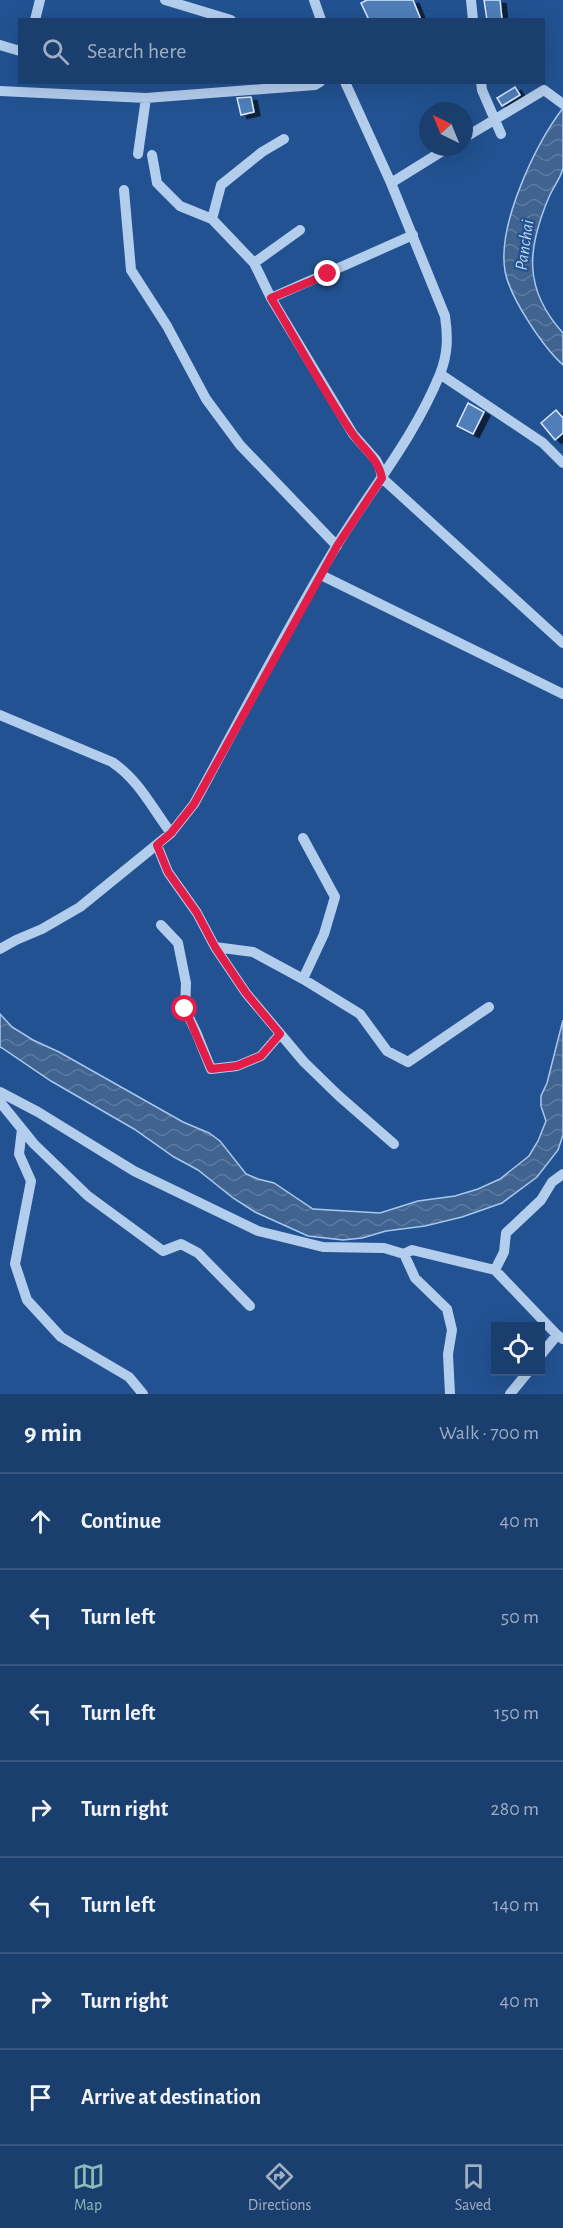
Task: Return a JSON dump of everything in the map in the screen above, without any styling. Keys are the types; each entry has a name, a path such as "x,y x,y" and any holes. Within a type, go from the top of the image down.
{"street":[{"path":"35,18 40,0"},
{"path":"165,0 224,18"},
{"path":"314,0 320,18"},
{"path":"471,0 473,18"},
{"path":"0,45 18,50"},
{"path":"17,92 19,84"},
{"path":"0,91 146,98 317,84"},
{"path":"0,949 42,929 80,907 171,833 194,804 337,546 410,434 440,374 447,354 448,338 445,316 413,234 346,84"},
{"path":"481,84 501,134"},
{"path":"473,132 544,90 563,104"},
{"path":"138,154 146,98"},
{"path":"212,219 221,185 262,152 284,139"},
{"path":"152,155 157,183 180,206 212,219 254,263 271,298 353,434 376,460 382,478 563,643"},
{"path":"391,183 434,156"},
{"path":"124,190 131,270 167,326 206,399 240,445 337,546"},
{"path":"254,263 300,231"},
{"path":"271,298 413,234"},
{"path":"440,374 543,443 563,463"},
{"path":"321,575 563,694"},
{"path":"0,715 120,767 142,789 171,833"},
{"path":"303,838 335,897 324,934 303,979"},
{"path":"157,845 168,872 197,913 215,947 246,993 304,1062 394,1144"},
{"path":"161,925 178,943 186,983 185,1009 211,1069 237,1066 261,1056 280,1034"},
{"path":"215,947 253,952 303,979 360,1014 387,1051 408,1062 489,1007"},
{"path":"0,1092 38,1112 134,1171 258,1231 322,1247 384,1248 404,1254 412,1250 495,1270 560,1337 545,1351"},
{"path":"0,1101 34,1144 88,1196 163,1251 181,1244 198,1253 250,1306"},
{"path":"22,1129 19,1154 32,1181 15,1264 27,1300 61,1337 129,1377 143,1394"},
{"path":"495,1270 504,1252 506,1233 541,1200 552,1182 563,1174"},
{"path":"404,1254 416,1278 447,1309 452,1330 448,1354 450,1394"},
{"path":"510,1394 524,1376"}],"water":[{"name":"Panchai","path":"563,108 563,168 549,197 536,234 533,268 535,284 541,300 550,317 563,333 563,365 537,334 513,295 505,271 504,252 512,209 530,164"},
{"path":"0,1014 12,1027 33,1040 59,1052 183,1122 209,1133 220,1141 246,1174 274,1183 313,1209 380,1213 418,1201 455,1196 500,1179 529,1156 546,1121 541,1106 541,1096 547,1083 563,1020 563,1135 558,1150 537,1177 502,1203 462,1217 425,1226 386,1231 362,1238 343,1240 308,1236 255,1212 198,1170 174,1157 134,1129 51,1081 0,1047"}],"building":[{"path":"367,0 413,0 420,18 368,18 361,3"},
{"path":"484,0 500,0 502,18 487,18"},
{"path":"515,87 520,95 502,106 497,98"},
{"path":"251,97 254,112 241,115 237,98"},
{"path":"468,403 484,412 473,434 457,426"},
{"path":"556,410 563,418 563,433 555,440 541,423"}],"route":[{"path":"185,1009 211,1069 237,1066 261,1056 280,1034 246,993 215,947 197,913 168,872 157,845 171,833 194,804 337,546 382,478 376,460 353,434 271,298 328,274"}]}
